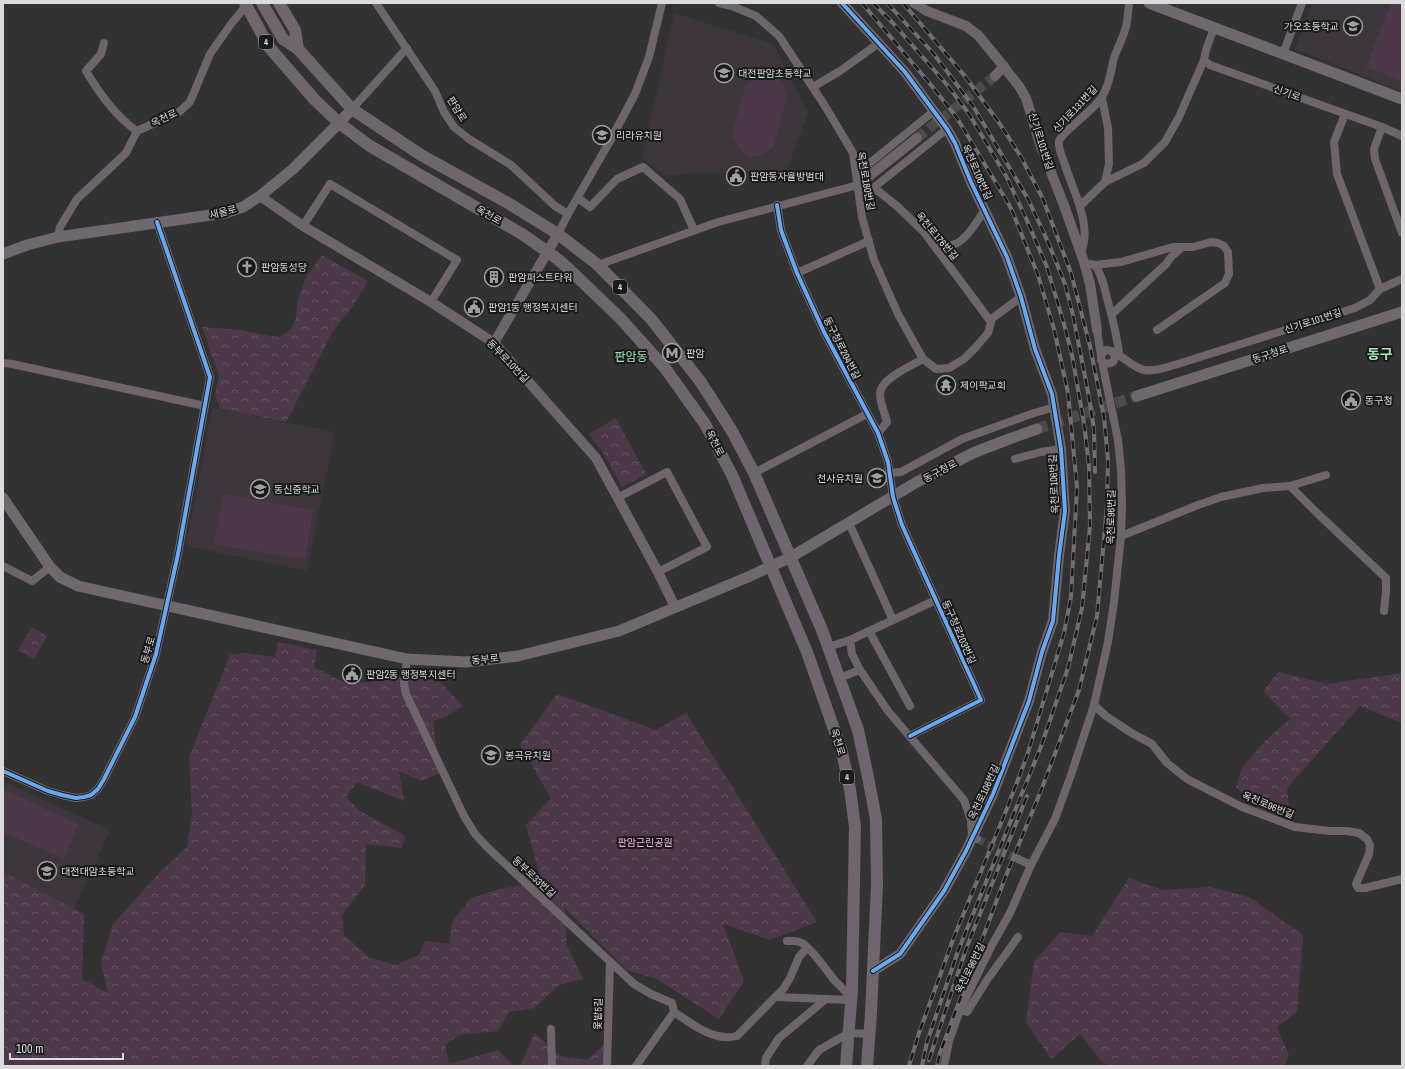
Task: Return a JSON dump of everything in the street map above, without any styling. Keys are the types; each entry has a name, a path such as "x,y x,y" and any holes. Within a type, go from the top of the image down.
{"main road":[{"path":"262,3 283,39 298,49"},
{"path":"272,3 298,49"},
{"path":"279,3 295,30 298,49"},
{"path":"1148,3 1402,99"},
{"name":"옥천로","path":"246,5 269,47 314,99 339,123 370,146 522,234 547,251 569,269 620,318 665,368 700,418 732,475 807,652 842,752 850,789 855,827 851,1000 846,1066"},
{"name":"옥천로","path":"298,49 352,109 421,155 508,203 558,234 598,265 651,319 700,381 732,430 754,473 828,647 858,730 868,777 876,819 877,885 870,1034 867,1066"},
{"name":"새울로","path":"3,254 27,245 58,238 225,213 243,207 260,196 293,169 352,109"},
{"name":"동구청로","path":"1137,396 1402,312"},
{"name":"동구청로","path":"791,557 892,497 973,454 1037,429"},
{"name":"동부로","path":"3,498 50,567 60,577 78,586 407,659 466,662 518,656 618,631 771,567 791,557"}],"street":[{"name":"판암로","path":"376,3 435,91 444,112 454,127 469,139 510,165 555,206 568,214"},
{"path":"494,343 558,234 635,94 648,57 662,3"},
{"name":"옥천로180번길","path":"719,3 732,6 756,16 779,36 813,87 853,153 862,217 874,260 895,307 923,359"},
{"name":"옥천로106번길","path":"842,3 905,72 947,129 955,143 971,182 1007,257 1021,297 1035,349 1052,394 1055,407 1061,449 1065,511 1053,621 1042,652 1029,701 1011,750 975,838 944,891 900,954 873,971"},
{"name":"신기로101번길","path":"914,3 928,11 966,26 978,35 1004,66 1026,98 1040,144 1084,262 1090,284 1097,330"},
{"name":"신기로131번길","path":"1080,252 1085,239 1085,230 1080,205 1069,177 1059,142 1060,138 1092,110 1102,98 1106,90 1117,49 1126,29 1129,3"},
{"path":"1283,54 1302,3"},
{"name":"옥천로","path":"137,131 179,112 190,102 210,54 246,5"},
{"path":"1080,205 1105,182 1144,163 1165,142 1179,117 1204,60 1214,28"},
{"path":"58,238 60,227 77,199 126,153 137,131 126,124 98,90 86,71 101,54 104,43"},
{"path":"813,87 840,71 879,44"},
{"path":"352,109 407,48"},
{"name":"신기로","path":"1204,60 1210,65 1382,127 1402,136"},
{"path":"995,76 1004,66"},
{"path":"1102,98 1108,128 1109,164 1105,182"},
{"path":"856,171 865,167 934,111"},
{"path":"1345,114 1334,142 1337,174 1380,289"},
{"path":"1382,127 1374,149 1374,159 1402,233"},
{"path":"872,190 947,129"},
{"path":"598,265 718,222 777,205 858,185 917,138"},
{"path":"578,198 590,207 617,179 642,167 680,199 694,230"},
{"path":"304,226 330,184 457,260 431,302"},
{"name":"옥천로176번길","path":"858,185 878,191 897,206 924,232 990,320"},
{"name":"동부로10번길","path":"260,196 304,226 431,302 494,343 596,458 619,497 675,607"},
{"name":"동구청로204번길","path":"777,205 781,230 797,273 824,332 878,433 888,462 892,497"},
{"path":"924,232 931,232 943,244 951,245 958,243 964,239 985,210"},
{"name":"동부로","path":"3,771 48,792 76,798 91,795 98,789 104,779 134,716 156,654 178,554 210,377 157,222"},
{"path":"797,273 869,241"},
{"path":"1084,262 1095,265 1121,262 1173,247 1193,247 1211,242 1224,246 1228,252 1229,274 1225,283 1157,330"},
{"path":"1112,314 1181,248"},
{"path":"1095,265 1100,273 1117,337 1113,352 1115,356 1105,376"},
{"name":"신기로101번길","path":"1113,352 1144,370 1157,369 1181,363 1355,308 1370,300 1380,289 1402,279"},
{"path":"878,433 887,422 880,394 884,384 923,359 936,369 949,368 964,359 988,333 991,322 990,320 1021,297"},
{"path":"1097,330 1103,344 1113,352"},
{"name":"옥천로96번길","path":"944,1066 949,1041 960,1010 1010,913 1031,865 1055,819 1094,705 1110,629 1121,536 1122,506 1119,447 1101,358 1097,330"},
{"path":"1113,352 1103,352 1101,358 1105,364 1117,360 1127,360"},
{"path":"3,363 205,406"},
{"path":"890,473 902,472 962,439 1055,407"},
{"path":"754,473 867,414"},
{"path":"1015,459 1041,452 1061,449"},
{"path":"619,497 667,472 707,547 658,572"},
{"path":"1121,536 1221,497 1263,488 1290,486 1326,475"},
{"path":"1290,486 1317,514 1386,578 1384,611"},
{"name":"동구청로203번길","path":"892,497 902,525 980,700 910,736"},
{"path":"848,524 892,620"},
{"path":"3,566 32,580 50,567"},
{"path":"828,647 850,640 936,600"},
{"path":"869,631 910,706"},
{"path":"850,640 852,654 860,670 888,711 964,800 975,838"},
{"name":"동부로33번길","path":"407,659 404,684 406,694 464,816 475,834 634,984 651,994 672,1003 674,1012"},
{"path":"839,678 860,670"},
{"name":"옥천로96번길","path":"1094,705 1106,716 1152,744 1167,763 1187,779 1242,807 1295,827 1359,833 1367,839 1370,845 1369,854 1356,884 1358,888 1366,888 1402,880"},
{"path":"1018,859 1031,865"},
{"path":"960,1010 967,1012 971,1007 987,980 1018,937"},
{"path":"787,941 799,941 811,950 837,983 847,993 851,1000"},
{"path":"636,1066 674,1012 705,1031 720,1037 730,1038 737,1036 761,1010 776,997 790,978 799,957 807,948"},
{"name":"옻밭5길","path":"607,1066 610,962"},
{"path":"776,997 851,1000"},
{"path":"766,1066 766,1058 779,1038 826,999"},
{"path":"551,1029 552,1066"},
{"path":"808,1066 819,1050 849,1033 870,1034"}],"shaded area":[{"name":"가오초등학교","path":"1313,3 1402,3 1402,91 1295,49"},
{"name":"대전판암초등학교","path":"674,13 773,44 808,112 787,170 664,175 642,158"},
{"name":"동신중학교","path":"212,408 335,432 307,571 186,546"},
{"name":"대전대암초등학교","path":"3,781 110,830 61,938 3,912"}],"green space":[{"path":"1391,3 1402,3 1402,81 1366,67"},
{"path":"758,77 772,77 783,84 787,97 774,146 763,155 750,157 739,149 732,135 745,86"},
{"path":"322,255 368,281 353,306 333,331 286,422 221,409 215,396 219,376 202,327 240,330 280,337 291,329 296,318 298,300 305,279"},
{"path":"616,418 646,474 622,487 602,451 589,434"},
{"path":"223,494 313,510 305,559 214,544"},
{"path":"32,627 47,636 34,659 18,650"},
{"name":"판암근린공원","path":"278,642 317,650 314,667 345,683 373,682 406,675 440,682 463,706 445,717 433,721 440,773 421,781 399,771 404,801 357,782 346,797 360,811 405,836 402,848 366,844 365,885 342,915 344,935 370,958 396,965 419,955 425,941 449,944 452,922 470,899 495,890 524,885 545,888 542,884 526,825 551,798 520,745 557,694 656,730 686,713 817,922 770,940 723,924 744,981 719,1019 657,979 627,970 565,908 567,946 583,979 559,985 534,1008 509,1012 498,1031 459,1035 445,1045 449,1064 498,1050 514,1066 3,1066 3,872 84,914 82,979 108,993 101,963 113,924 160,872 187,847 192,815 189,757 230,655 245,653 275,657"},
{"path":"1279,672 1327,684 1402,673 1402,723 1360,706 1287,788 1290,817 1257,808 1236,787 1242,768 1266,740 1290,719 1263,691"},
{"path":"3,789 78,824 64,859 3,832"},
{"path":"1129,878 1163,890 1210,887 1249,897 1303,935 1297,1012 1277,1027 1289,1055 1284,1066 1109,1066 1101,1061 1080,1034 1051,1059 1026,1022 1034,962 1060,932 1092,936"},
{"path":"535,1033 560,1056 587,1060 603,1046 604,1066 520,1066"}],"tunnel":[{"path":"917,138 995,76"},
{"path":"1037,429 1137,396"},
{"path":"977,839 1018,859"}],"railway":[{"path":"862,3 957,118 1011,208 1038,275 1054,329 1068,393 1077,487 1071,597 1064,633 1027,756 954,937 919,1033 909,1066"},
{"path":"873,3 892,22 948,86 969,114 1006,176 1025,216 1047,267 1072,355 1084,423 1089,466 1090,526 1082,608 1068,668 1040,749 958,951 927,1042 922,1066"},
{"path":"887,3 933,53 973,106 1028,199 1048,242 1065,284 1073,315 1094,429 1095,472"},
{"path":"903,3 964,75 1000,124 1021,157 1043,199 1071,273 1090,346 1104,417 1108,460 1107,505 1097,616 1079,690 1042,788 1005,878 940,1053 937,1066"},
{"path":"929,1060 966,949 1027,796"}],"cycle path":[{"path":"842,3 905,72 947,129 955,143 971,182 1007,257 1021,297 1035,349 1052,394 1061,449 1065,511 1053,621 1042,652 1029,701 993,794 966,851 944,891 900,954 873,971"},
{"path":"777,205 781,230 797,273 824,332 878,433 888,462 893,497 902,525 981,700 910,736"},
{"path":"3,771 48,791 62,795 76,798 91,795 98,789 104,779 135,717 156,654 178,554 210,377 157,222"}],"place":[{"name":"가오초등학교","path":"1353,26"},
{"name":"대전판암초등학교","path":"724,73"},
{"name":"리라유치원","path":"602,135"},
{"name":"판암동자율방범대","path":"736,176"},
{"name":"판암동성당","path":"247,267"},
{"name":"판암퍼스트타워","path":"494,277"},
{"name":"판암1동 행정복지센터","path":"474,307"},
{"name":"판암","path":"672,353"},
{"name":"제이팍교회","path":"946,385"},
{"name":"동구청","path":"1351,400"},
{"name":"천사유치원","path":"877,478"},
{"name":"동신중학교","path":"260,489"},
{"name":"판암2동 행정복지센터","path":"352,674"},
{"name":"봉곡유치원","path":"491,755"},
{"name":"대전대암초등학교","path":"47,871"}],"district":[{"name":"동구","path":"1380,354"},
{"name":"판암동","path":"631,357"}]}
